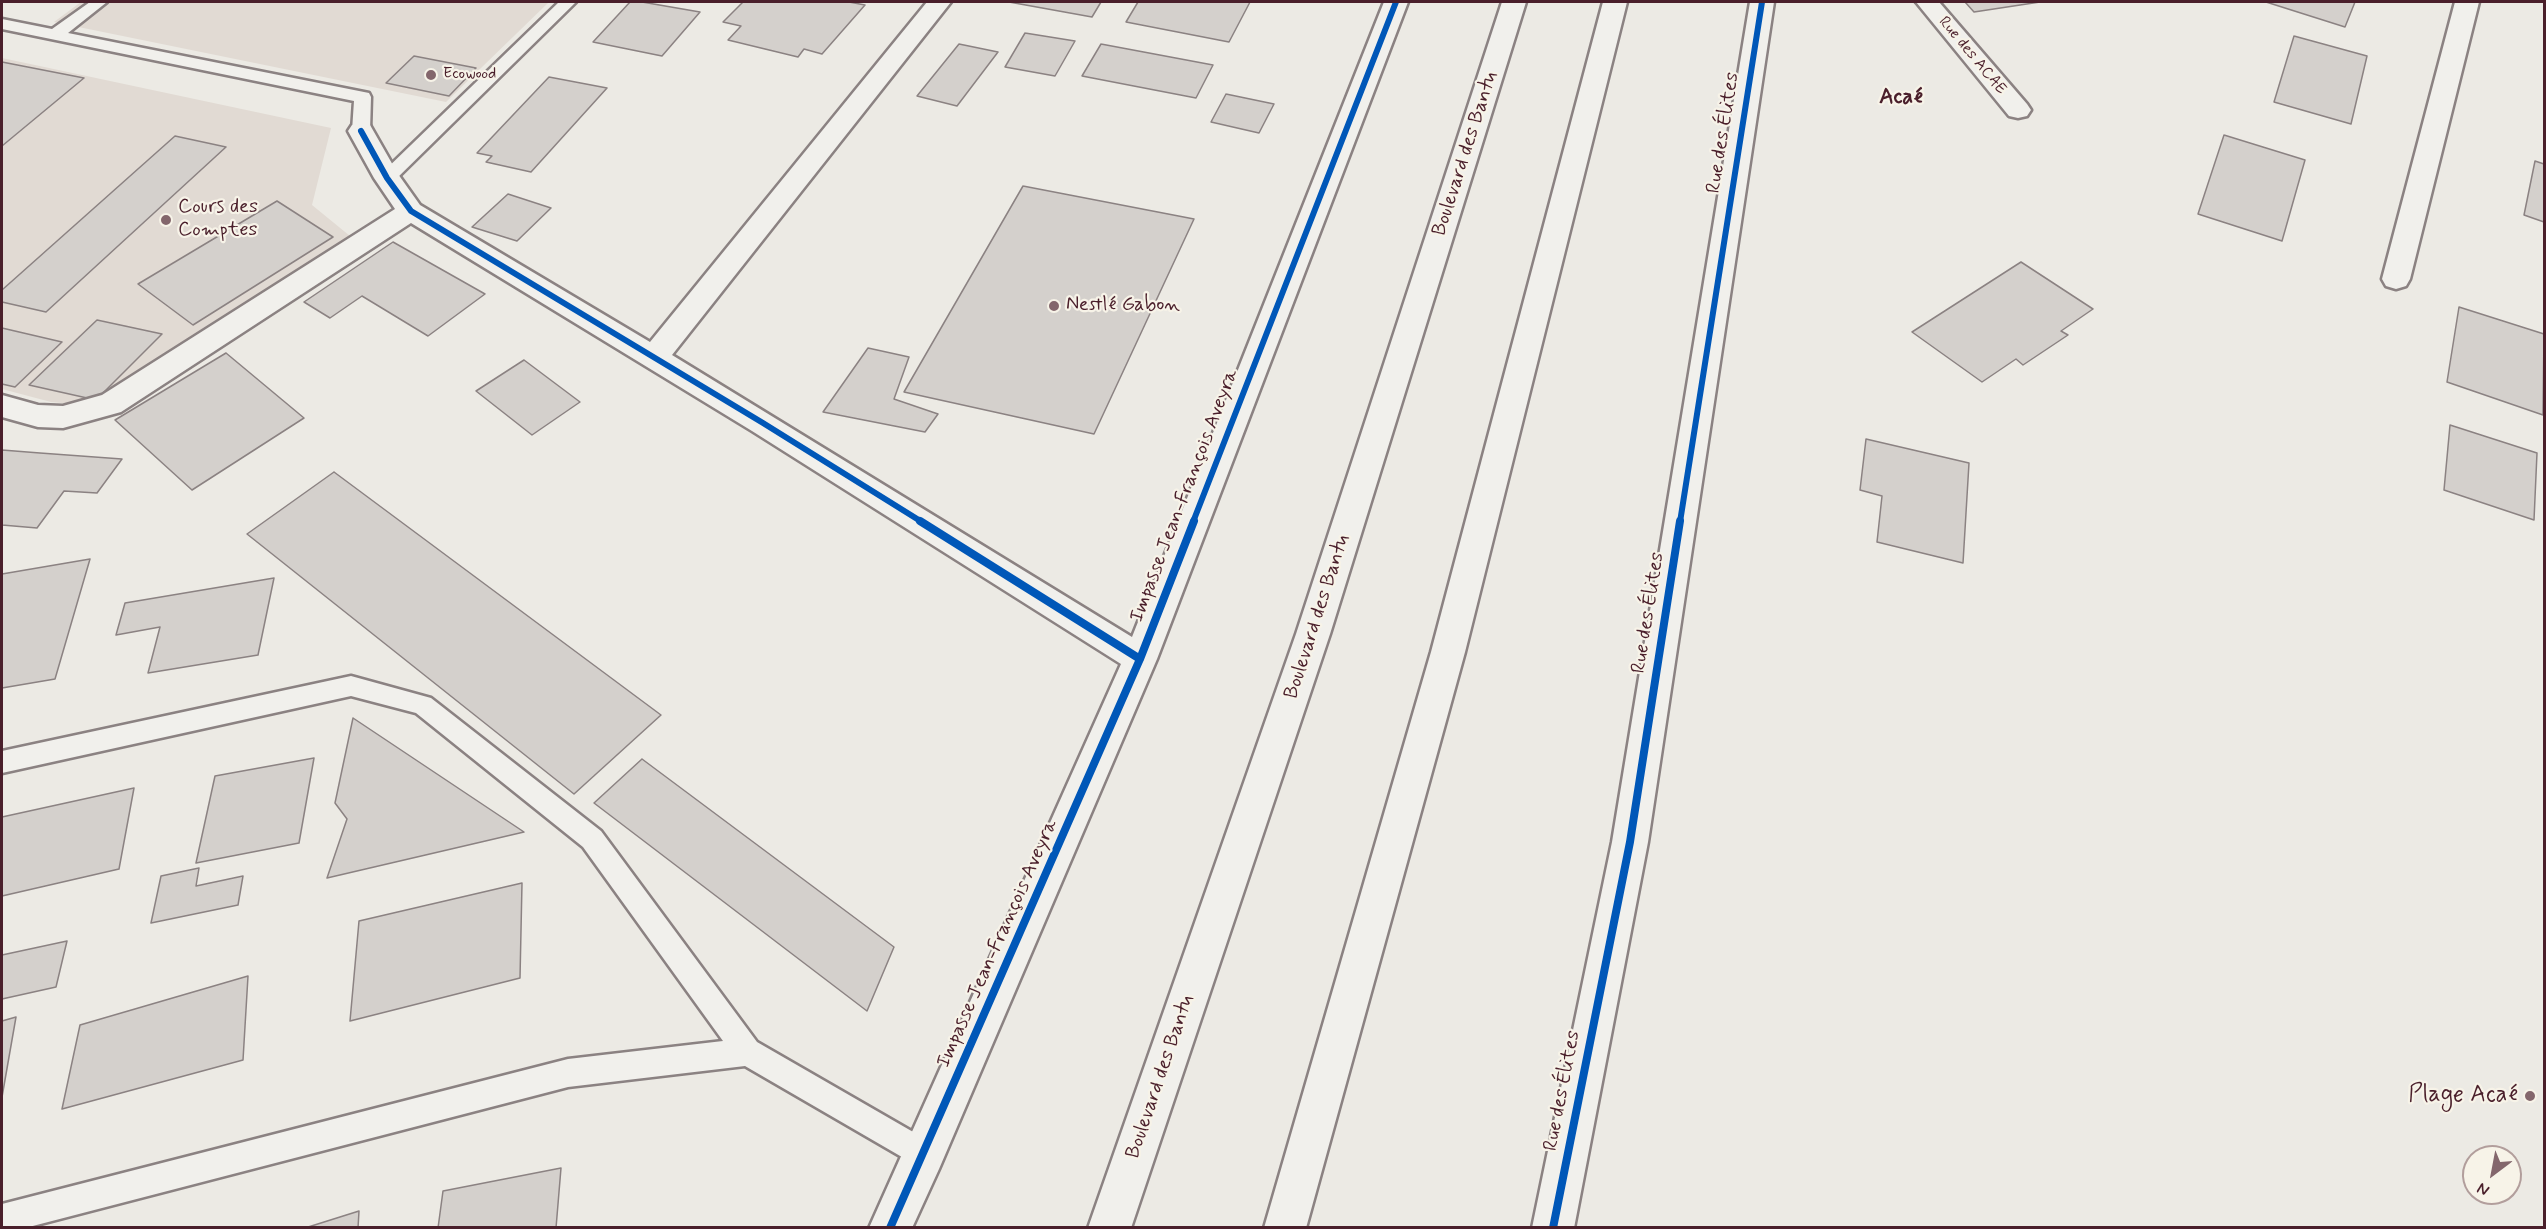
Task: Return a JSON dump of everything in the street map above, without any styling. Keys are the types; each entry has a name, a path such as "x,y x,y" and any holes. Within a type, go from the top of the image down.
{"main road":[{"path":"655,356 939,2"},
{"name":"Impasse Jean-François Aveyra","path":"890,1227 1140,659 1396,2"},
{"name":"Boulevard des Bantu","path":"1109,1227 1313,634 1514,2"},
{"path":"1285,1227 1448,652 1615,2"},
{"name":"Rue des Élites","path":"1553,1227 1630,842 1762,2"},
{"name":"Rue des ACAE","path":"1927,2 2018,110"},
{"path":"2396,279 2467,2"},
{"path":"361,130 387,178 411,211 655,356 1140,659"},
{"path":"2,406 38,416 63,417 111,404 411,211"}],"lane":[{"path":"56,34 99,2"},
{"path":"387,178 568,2"},
{"path":"2,24 363,97 361,130"},
{"path":"2,762 351,686 423,705 592,839 747,1052 924,1154"},
{"path":"2,1219 568,1073 747,1052"}],"shaded area":[{"path":"81,2 549,2 446,102 54,22"},
{"name":"Cours des Comptes","path":"2,58 331,128 312,205 350,236 94,406 51,402 2,389"}],"building":[{"path":"630,2 700,12 662,56 593,42"},
{"path":"743,2 849,2 865,5 822,54 804,49 798,57 728,40 741,26 723,22"},
{"path":"1009,2 1101,2 1092,17"},
{"path":"1138,2 1250,2 1229,42 1126,22"},
{"path":"1965,2 2040,2 1974,12"},
{"path":"2266,2 2355,2 2345,27"},
{"path":"1025,33 1075,41 1055,76 1005,67"},
{"path":"2294,36 2367,56 2351,124 2274,102"},
{"path":"959,44 998,52 957,106 917,96"},
{"path":"1101,44 1213,65 1196,98 1082,76"},
{"name":"Ecowood","path":"414,56 476,68 449,96 386,83"},
{"path":"2,62 84,78 2,146"},
{"path":"549,77 607,88 531,172 486,162 492,156 477,153"},
{"path":"1226,94 1274,104 1259,133 1211,122"},
{"path":"2224,135 2305,160 2282,241 2198,214"},
{"path":"175,136 226,147 46,312 2,302 2,290"},
{"path":"2535,161 2544,164 2544,222 2524,215"},
{"name":"Nestlé Gabon","path":"1023,186 1194,219 1094,434 904,392"},
{"path":"508,194 551,208 517,241 472,227"},
{"path":"277,201 333,237 193,325 138,284"},
{"path":"393,242 485,294 428,336 362,296 330,318 304,302"},
{"path":"2021,262 2093,309 2061,331 2068,335 2023,365 2016,359 1982,382 1912,332"},
{"path":"2459,307 2544,334 2543,415 2447,382"},
{"path":"97,320 162,334 96,400 29,385"},
{"path":"2,328 62,342 15,387 2,384"},
{"path":"868,348 909,357 894,399 938,414 925,432 823,412"},
{"path":"226,353 304,418 192,490 115,420"},
{"path":"524,360 580,402 532,435 476,391"},
{"path":"2450,425 2537,453 2534,520 2444,490"},
{"path":"1866,439 1969,463 1963,563 1877,542 1882,496 1860,490"},
{"path":"2,450 122,459 97,493 64,491 37,528 2,525"},
{"path":"334,472 661,715 574,794 247,534"},
{"path":"90,559 55,679 2,688 2,574"},
{"path":"274,578 258,655 148,673 160,627 116,635 125,603"},
{"path":"353,718 524,832 327,878 347,819 335,803"},
{"path":"314,758 299,843 196,863 215,776"},
{"path":"642,759 894,947 867,1011 594,803"},
{"path":"134,788 119,869 2,896 2,817"},
{"path":"199,868 196,886 243,876 238,905 151,923 161,876"},
{"path":"522,883 520,978 350,1021 359,921"},
{"path":"67,941 56,987 2,999 2,955"},
{"path":"248,976 243,1060 62,1109 80,1025"},
{"path":"16,1017 2,1097 2,1021"},
{"path":"561,1168 556,1228 438,1228 443,1191"},
{"path":"359,1211 358,1228 305,1228"}],"cycle path":[{"path":"890,1228 1140,659 1396,2"},
{"path":"1553,1228 1630,842 1762,2"},
{"path":"361,131 387,178 411,211 763,423 1140,659"}],"place":[{"name":"Ecowood","path":"431,75"},
{"name":"Cours des Comptes","path":"166,220"},
{"name":"Nestlé Gabon","path":"1054,306"},
{"name":"Plage Acaé","path":"2530,1096"}],"district":[{"name":"Acaé","path":"1901,98"}]}
